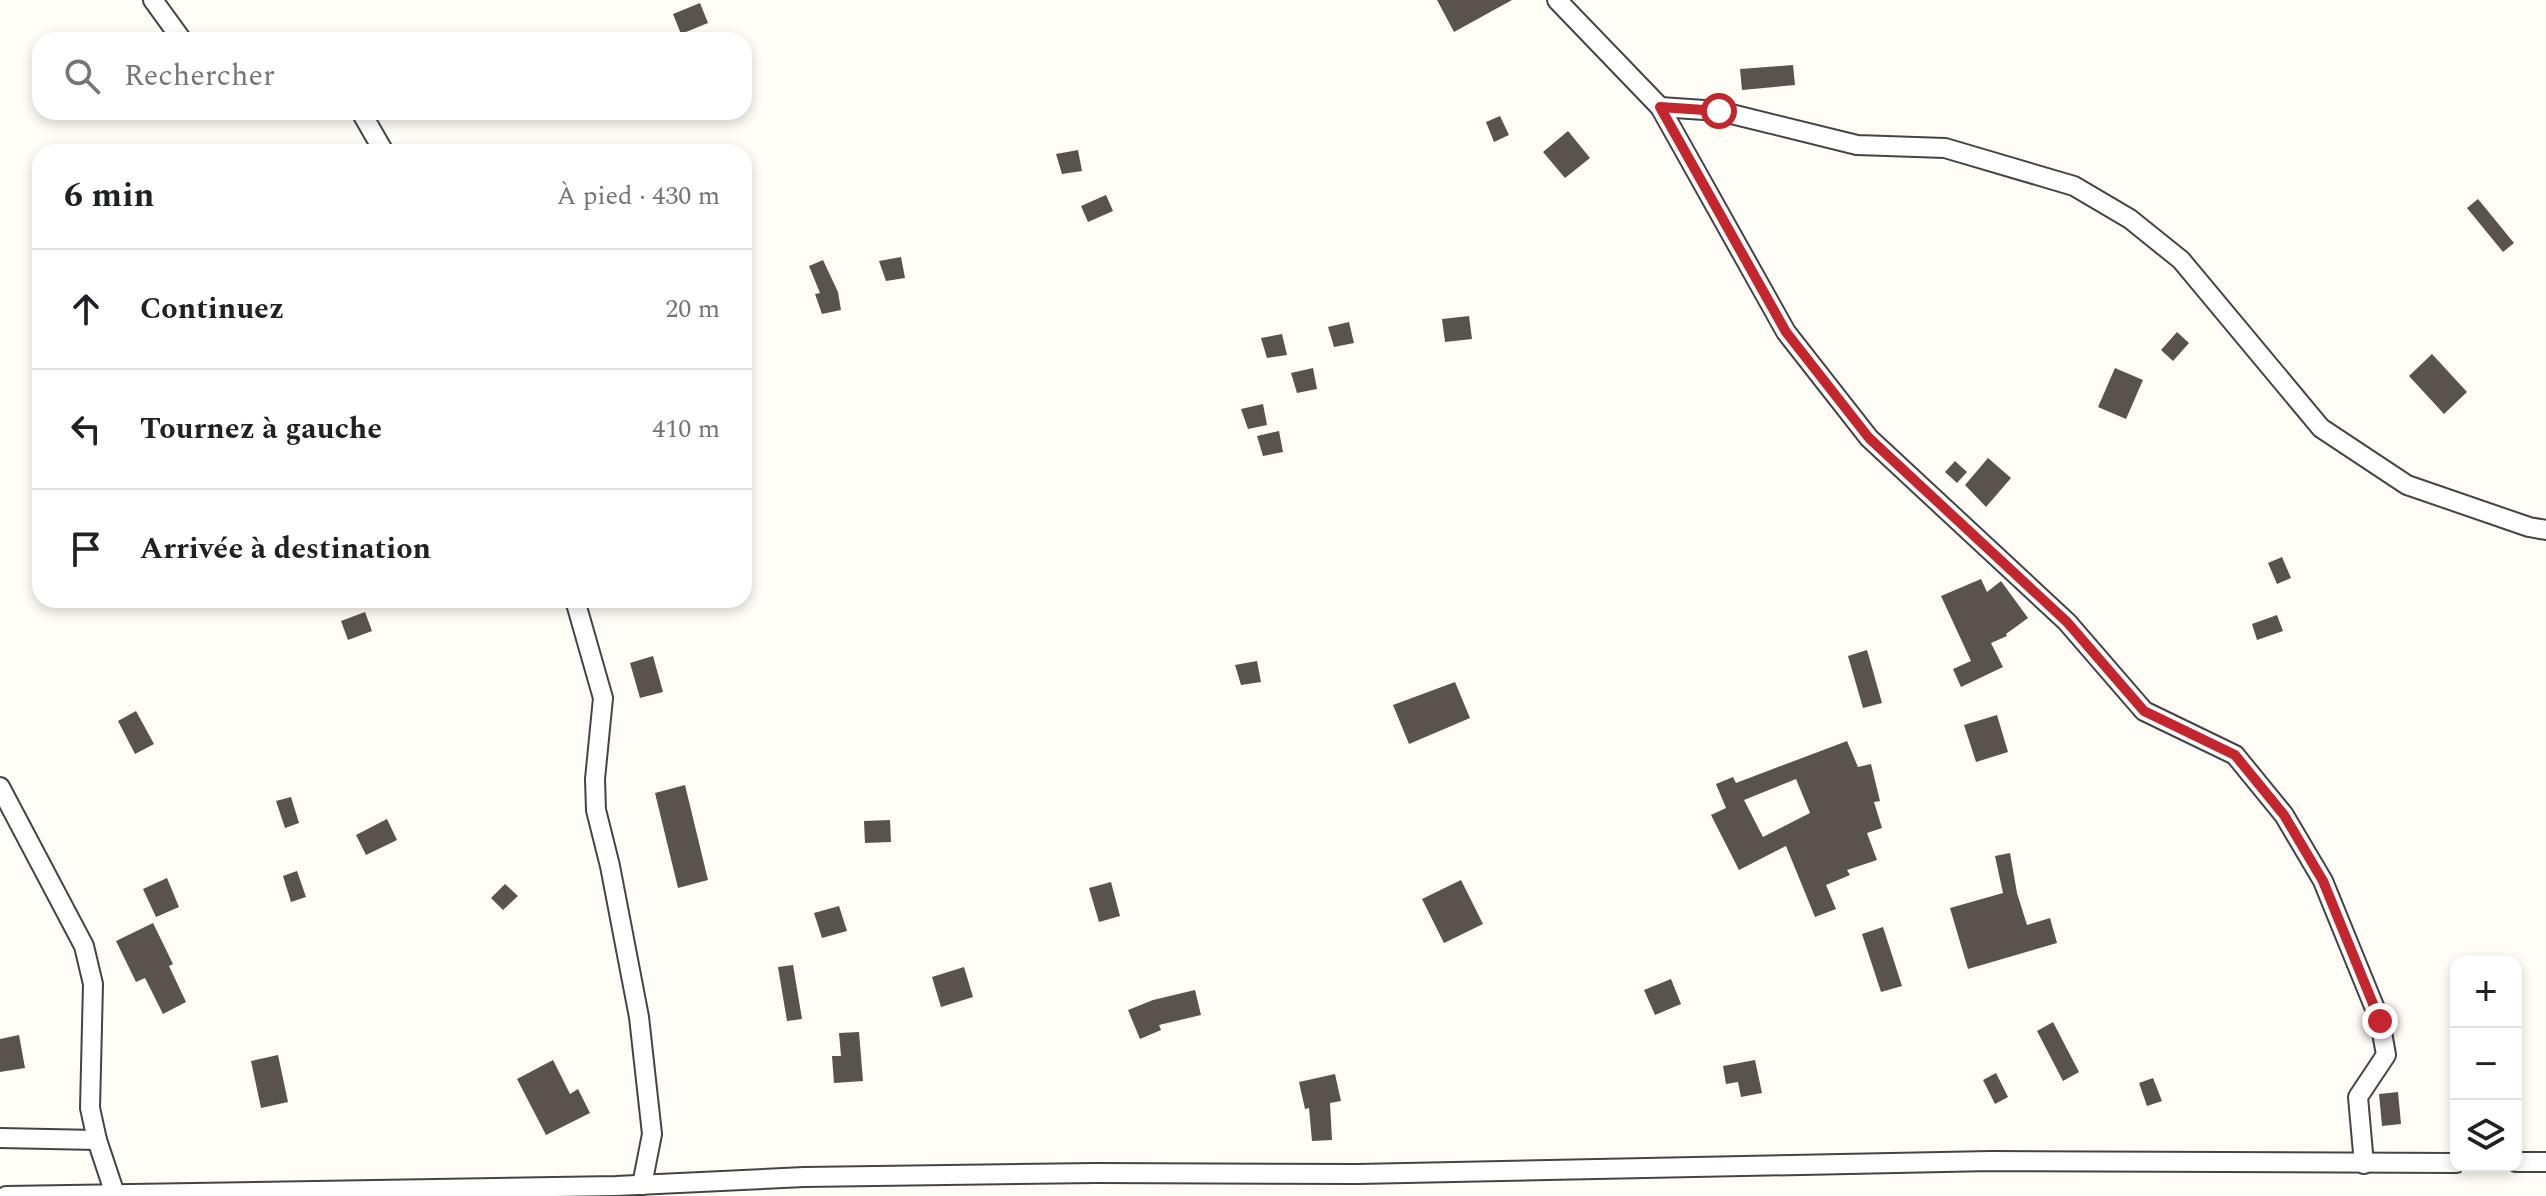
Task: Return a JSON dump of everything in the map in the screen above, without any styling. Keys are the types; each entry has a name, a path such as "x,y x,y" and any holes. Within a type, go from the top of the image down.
{"street":[{"path":"153,0 176,32"},
{"path":"1557,0 1660,107 1786,332 1869,438 2067,622 2144,711 2235,755 2284,815 2323,881 2380,1021 2386,1055 2358,1097 2364,1164"},
{"path":"1660,107 1719,111 1857,145 1945,148 2074,186 2130,219 2181,260 2321,428 2407,485 2546,530"},
{"path":"366,120 379,144"},
{"path":"577,608 603,698 595,779 596,810 639,1017 652,1134 642,1185"},
{"path":"0,787 84,946 93,984 90,1108 115,1194"},
{"path":"0,1138 97,1140"},
{"path":"6,1196 618,1191 642,1185 804,1177 1096,1173 1358,1174 1991,1161 2450,1163"},
{"path":"2522,1162 2546,1162"}],"building":[{"path":"1437,0 1512,0 1454,32"},
{"path":"700,3 708,23 680,32 673,14"},
{"path":"1793,65 1795,85 1742,90 1740,69"},
{"path":"1500,116 1509,135 1494,142 1486,122"},
{"path":"1568,131 1590,158 1565,178 1543,152"},
{"path":"1078,150 1082,171 1062,174 1056,154"},
{"path":"1106,195 1113,211 1088,222 1081,206"},
{"path":"2478,199 2514,243 2503,252 2467,208"},
{"path":"901,257 905,278 886,281 879,261"},
{"path":"823,260 838,292 841,310 822,314 815,294 820,293 809,266"},
{"path":"1469,316 1472,339 1445,342 1442,319"},
{"path":"1349,322 1354,343 1334,347 1328,327"},
{"path":"2177,332 2189,343 2173,361 2161,350"},
{"path":"1282,334 1287,355 1267,358 1261,338"},
{"path":"2432,354 2467,392 2444,414 2409,376"},
{"path":"1313,368 1317,389 1297,393 1291,373"},
{"path":"2115,368 2143,380 2126,419 2098,407"},
{"path":"1263,404 1267,425 1248,429 1241,409"},
{"path":"1279,431 1283,452 1263,456 1257,436"},
{"path":"1988,458 2011,478 1986,507 1965,485"},
{"path":"1955,461 1967,472 1957,483 1945,472"},
{"path":"2282,557 2291,578 2277,584 2268,563"},
{"path":"1981,579 1987,592 2001,581 2028,618 2007,636 1991,643 2003,667 1961,687 1953,669 1971,661 1941,596"},
{"path":"365,612 372,631 348,640 341,621"},
{"path":"2277,615 2283,631 2257,640 2252,624"},
{"path":"1867,650 1882,703 1863,708 1848,656"},
{"path":"653,656 663,692 640,698 630,663"},
{"path":"1257,661 1261,682 1241,685 1235,665"},
{"path":"1455,682 1470,718 1409,744 1393,705"},
{"path":"136,711 154,744 135,754 118,721"},
{"path":"1997,715 2008,752 1976,762 1964,725"},
{"path":"1847,741 1858,767 1871,764 1880,801 1874,802 1882,828 1867,833 1877,860 1847,870 1850,875 1826,885 1836,909 1815,917 1786,846 1739,870 1711,815 1726,808 1716,784 1733,777 1736,783","holes":["1796,779 1810,813 1763,837 1744,800"]},
{"path":"685,785 708,880 678,888 655,793"},
{"path":"291,797 299,823 285,828 276,801"},
{"path":"387,819 397,840 366,855 356,835"},
{"path":"890,820 891,842 865,843 864,821"},
{"path":"2010,853 2027,925 2050,918 2057,943 1968,969 1950,908 2003,893 1995,856"},
{"path":"297,871 306,897 291,902 283,876"},
{"path":"167,878 179,907 156,917 143,889"},
{"path":"1461,880 1483,924 1444,943 1422,899"},
{"path":"1111,882 1120,916 1099,922 1089,888"},
{"path":"505,884 518,896 503,910 491,898"},
{"path":"839,906 847,931 822,938 814,913"},
{"path":"153,923 173,964 169,966 186,1002 163,1014 145,978 136,982 116,941"},
{"path":"1883,927 1902,986 1881,992 1862,934"},
{"path":"793,965 802,1019 787,1021 778,967"},
{"path":"964,967 973,997 941,1007 932,977"},
{"path":"1671,979 1681,1004 1655,1015 1644,990"},
{"path":"1195,990 1201,1015 1159,1025 1161,1030 1140,1039 1128,1010 1153,1000"},
{"path":"2053,1022 2079,1072 2063,1081 2037,1031"},
{"path":"859,1032 863,1081 834,1083 832,1056 841,1056 839,1033"},
{"path":"19,1035 25,1068 0,1072 0,1039"},
{"path":"278,1055 288,1102 261,1108 251,1061"},
{"path":"553,1060 570,1094 578,1089 590,1113 546,1135 517,1079"},
{"path":"1755,1060 1762,1093 1741,1097 1738,1082 1726,1084 1723,1066"},
{"path":"1996,1073 2008,1097 1995,1104 1983,1080"},
{"path":"1335,1074 1341,1101 1330,1103 1332,1140 1312,1141 1309,1108 1305,1109 1299,1082"},
{"path":"2153,1078 2162,1101 2147,1106 2139,1083"},
{"path":"2398,1092 2401,1124 2382,1126 2379,1094"}],"route":[{"path":"1719,111 1660,107 1786,332 1869,438 2067,622 2144,711 2235,755 2284,815 2323,881 2380,1021"}]}
